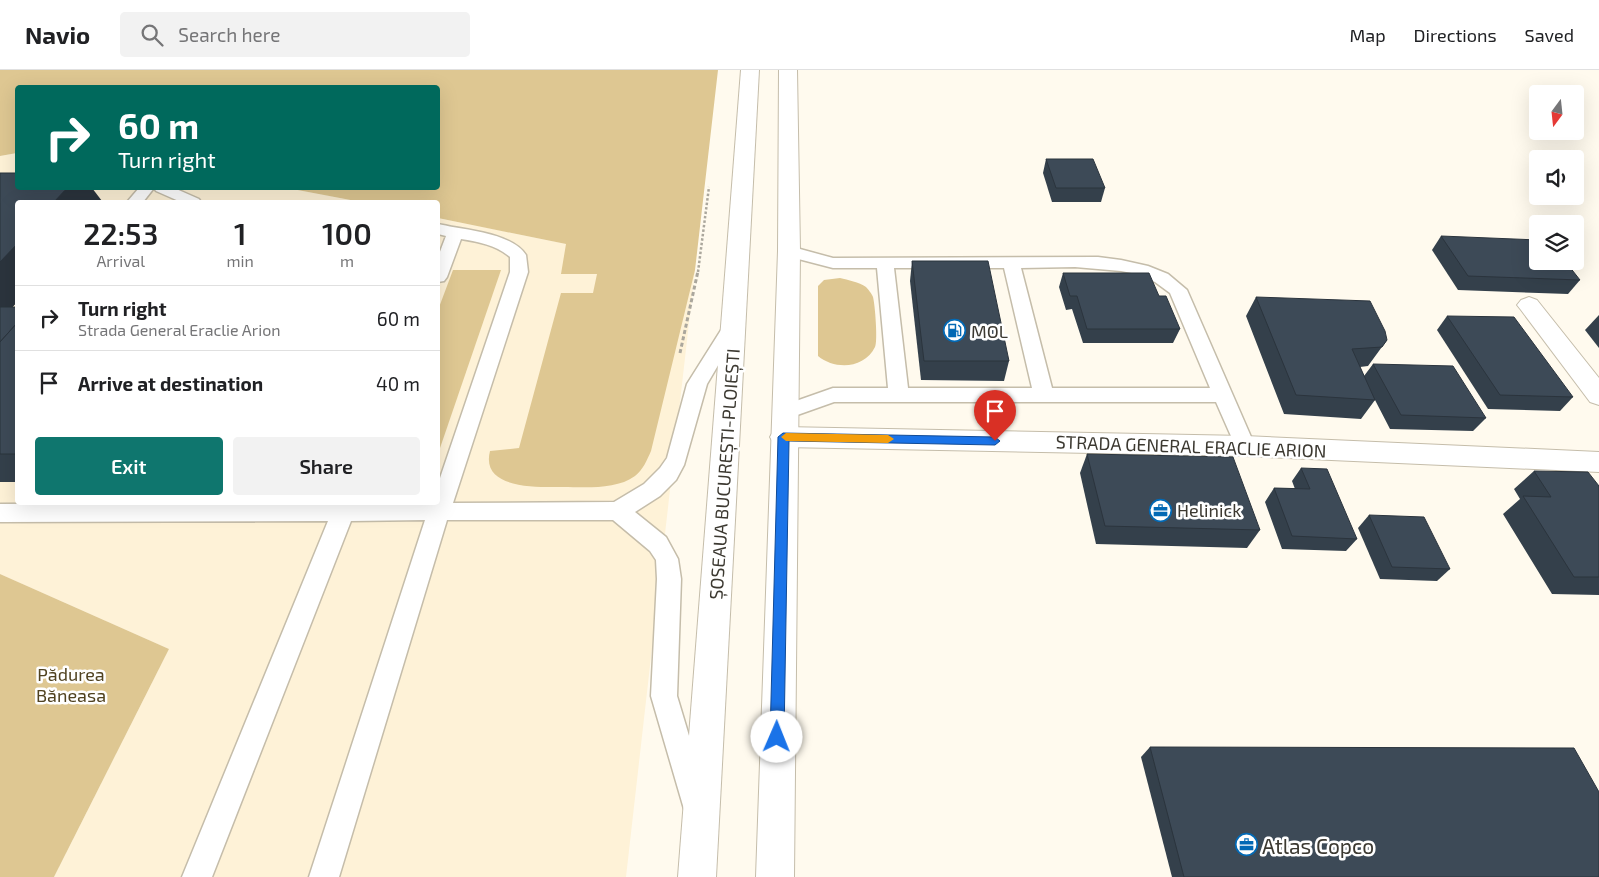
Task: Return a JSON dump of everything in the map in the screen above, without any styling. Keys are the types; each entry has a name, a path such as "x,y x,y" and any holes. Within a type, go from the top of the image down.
{"main road":[{"name":"ȘOSEAUA BUCUREȘTI-PLOIEȘTI","path":"696,877 750,70"},
{"path":"775,877 789,251 788,70"},
{"path":"1529,305 1599,396"},
{"name":"STRADA GENERAL ERACLIE ARION","path":"785,425 1599,462"}],"lane":[{"path":"136,200 145,190"},
{"path":"166,190 189,200"},
{"path":"324,877 439,512 519,272 518,255 512,249 501,244 446,231 440,266"},
{"path":"789,251 834,264 1106,263 1120,265 1157,276 1178,290 1245,446"},
{"path":"885,263 898,395"},
{"path":"1010,263 1044,395"},
{"path":"0,514 345,507 439,512 618,511 652,490 668,474 677,459 697,384 734,322"},
{"path":"785,425 833,395 1223,395"},
{"path":"197,877 345,507"},
{"path":"618,511 658,544 667,559 669,579 664,696 700,820"}],"path":[{"path":"679,359 700,262 709,186"}],"shaded area":[{"path":"15,153 15,190 298,190 350,200 15,200 15,505 440,505 440,218 695,270 626,877 54,877 169,649 0,574 0,156"}],"green space":[{"path":"0,70 718,70 695,270 651,451 644,465 635,476 610,486 540,487 514,484 502,480 494,473 489,464 490,451 519,448 561,293 593,293 597,274 561,274 566,244 440,218 440,200 350,200 298,190 440,190 440,85 15,85 15,153 0,156"},
{"path":"453,270 501,270 440,448 440,305"},
{"path":"840,278 857,282 866,287 872,296 875,307 875,347 864,360 849,365 833,364 818,356 818,286 824,280"},
{"name":"Pădurea Băneasa","path":"0,574 169,649 54,877 0,877"}],"building":[{"path":"1046,159 1093,159 1105,188 1056,188"},
{"path":"0,173 15,173 15,190 65,190 56,200 15,200 15,246 0,262"},
{"path":"1441,236 1529,240 1529,270 1572,270 1580,280 1468,276"},
{"name":"MOL","path":"912,261 988,261 1009,361 924,361"},
{"path":"1063,273 1149,273 1159,296 1166,296 1180,329 1087,329 1077,296 1070,296"},
{"path":"1256,297 1370,301 1385,331 1387,340 1382,347 1352,349 1375,400 1296,395"},
{"path":"0,307 15,307 15,325 0,342"},
{"path":"1447,316 1514,317 1573,397 1500,395"},
{"path":"15,325 15,454 0,454 0,342"},
{"path":"1373,364 1453,366 1486,418 1401,415"},
{"name":"Helinick","path":"1087,454 1233,457 1260,530 1105,526"},
{"path":"1301,468 1327,469 1357,539 1292,536 1274,488 1310,489"},
{"path":"1534,471 1588,472 1599,486 1599,577 1574,577 1523,496 1551,497"},
{"path":"1369,515 1424,517 1450,569 1392,567"},
{"path":"1150,747 1574,748 1599,792 1599,877 1184,877"}],"slow traffic":[{"path":"786,437 888,439"}],"place":[{"name":"MOL","path":"955,331"},
{"name":"Helinick","path":"1161,510"},
{"name":"Atlas Copco","path":"1246,845"}],"route":[{"path":"777,737 783,437 995,441"}]}
